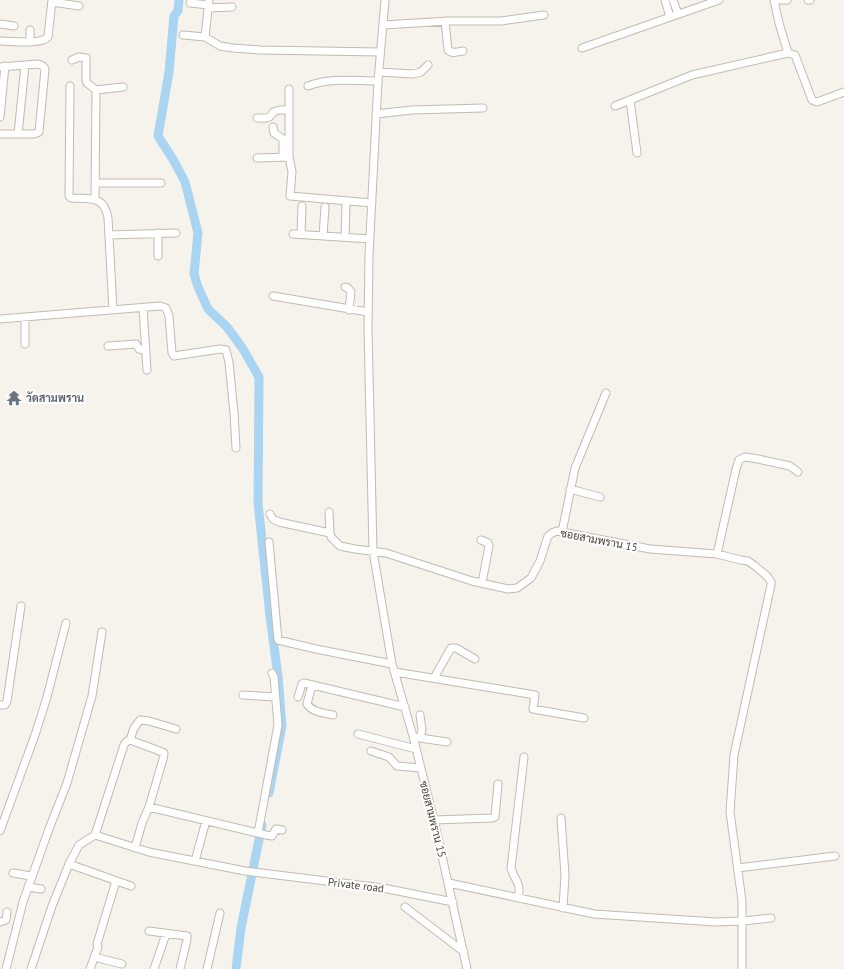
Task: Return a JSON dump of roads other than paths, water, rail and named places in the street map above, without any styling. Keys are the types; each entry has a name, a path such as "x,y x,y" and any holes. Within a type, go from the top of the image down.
{"street":[{"path":"329,512 331,537 340,546 355,550 373,551 368,312 376,114 385,0"},
{"path":"665,0 670,17"},
{"path":"673,0 678,14"},
{"path":"582,48 719,0"},
{"path":"774,0 788,53"},
{"path":"780,0 787,0"},
{"path":"0,41 44,41 48,38 52,1 79,6"},
{"path":"190,3 209,4 232,8"},
{"path":"205,37 209,4"},
{"path":"383,25 445,21 501,21 544,15"},
{"path":"445,21 448,50 450,52 463,51"},
{"path":"0,24 14,26"},
{"path":"30,30 30,41"},
{"path":"184,35 205,37 220,46 233,48 260,50 380,52"},
{"path":"615,106 692,75 788,53 795,55 813,101 817,102 844,92"},
{"path":"72,60 79,57 86,58 86,80 87,83 96,90 123,87"},
{"path":"0,117 3,66 38,64 43,66 45,69 40,130 36,134 0,134"},
{"path":"18,134 24,65"},
{"path":"379,72 413,74 421,72 428,65"},
{"path":"308,86 318,82 335,80 378,81"},
{"path":"70,86 69,196 71,198 95,200 106,206 113,310"},
{"path":"286,157 289,89"},
{"path":"95,200 96,90"},
{"path":"630,100 637,154"},
{"path":"376,114 412,110 482,108"},
{"path":"257,118 272,116 274,112 280,110 289,110"},
{"path":"273,127 274,133 283,139 286,157 292,172 291,197 372,204"},
{"path":"257,158 286,157"},
{"path":"95,183 161,183"},
{"path":"345,237 346,205"},
{"path":"302,206 297,234 370,239"},
{"path":"323,236 325,207"},
{"path":"158,233 158,256"},
{"path":"109,235 176,233"},
{"path":"345,287 351,292 349,310"},
{"path":"273,296 368,312"},
{"path":"0,319 160,306 164,307 168,310 172,353 174,356 226,350 229,362 234,406 236,448"},
{"path":"143,308 146,370"},
{"path":"25,317 25,344"},
{"path":"108,346 136,344 139,349 146,350"},
{"path":"562,532 570,489 579,458 606,393"},
{"path":"717,554 739,460 745,457 790,466 798,472"},
{"path":"570,489 600,497"},
{"path":"270,514 273,519 279,522 330,533"},
{"name":"ซอยสามพราน 15","path":"467,969 434,820 413,736 392,664 373,551 386,553 472,581 508,589 517,588 531,578 540,561 548,536 557,531 650,549 717,554 748,561 767,576 771,582 734,755 730,812 741,887 743,921 742,969"},
{"path":"481,540 488,543 489,546 482,583"},
{"path":"269,542 278,640 392,664"},
{"path":"0,705 5,705 7,701 21,606"},
{"path":"0,831 35,735 47,697 66,622"},
{"path":"6,969 31,876 67,783 92,696 102,632"},
{"path":"434,678 451,648 456,648 475,658"},
{"path":"395,672 535,695 533,709 584,718"},
{"path":"261,834 278,725 274,677 272,673"},
{"path":"298,697 302,684 304,684 404,707"},
{"path":"312,685 308,704 309,707 333,715"},
{"path":"243,695 275,697"},
{"path":"420,715 422,730 420,738"},
{"path":"31,969 52,906 79,845 95,835 125,742 130,740 134,728 140,720 176,729"},
{"path":"358,734 416,750"},
{"path":"413,736 447,742"},
{"path":"130,740 164,753 149,807 142,823 135,848"},
{"path":"371,751 389,758 397,766 421,768"},
{"path":"518,897 519,886 512,874 511,868 524,757"},
{"path":"434,820 495,817 498,784"},
{"path":"149,807 272,836 276,829 282,830"},
{"path":"561,818 565,875 564,908"},
{"path":"196,861 206,821"},
{"name":"Private road","path":"95,835 135,848 246,871 383,888 453,902"},
{"path":"738,868 835,856"},
{"path":"70,864 131,886"},
{"path":"13,872 31,876"},
{"path":"90,969 116,881"},
{"path":"449,883 594,914 716,922 771,918"},
{"path":"28,887 41,889"},
{"path":"405,907 464,952"},
{"path":"0,922 6,920 7,912"},
{"path":"207,969 220,913"},
{"path":"149,931 187,936 180,969"},
{"path":"154,969 166,934"},
{"path":"94,957 122,964"}],"waterway":[{"path":"179,0 178,11 174,16 169,72 158,136 185,182 198,233 194,274 198,287 208,309 227,327 243,349 259,377 258,503 278,676 282,726 269,793"},
{"path":"236,969 241,928 262,825"}],"place":[{"name":"วัดสามพราน","path":"14,398"}]}
